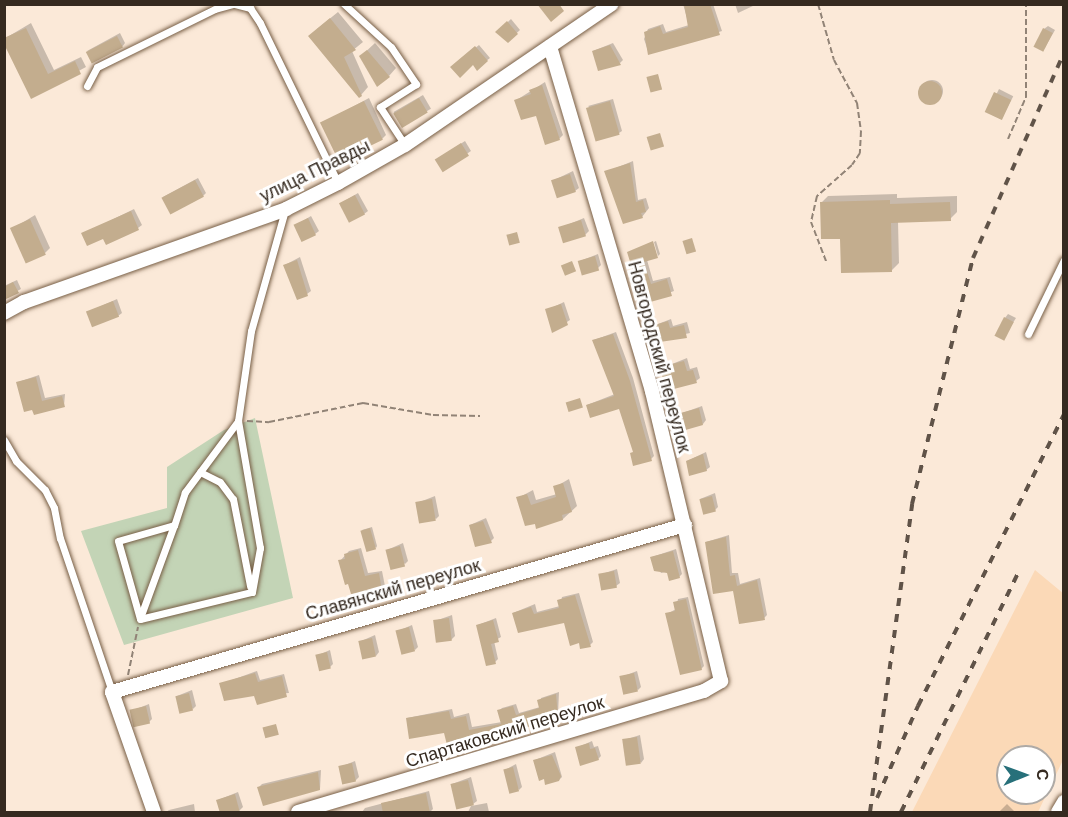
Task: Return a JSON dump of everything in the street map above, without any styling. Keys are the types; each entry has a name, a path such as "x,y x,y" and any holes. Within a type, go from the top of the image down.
{"street":[{"name":"улица Правды","path":"4,313 24,302 286,209 338,183 405,145 612,4"},
{"name":"Новгородский переулок","path":"550,47 652,392 721,681"},
{"name":"Славянский переулок","path":"119,690 685,525"},
{"name":"Спартаковский переулок","path":"298,813 704,691 721,681"},
{"path":"119,690 154,813"},
{"path":"1058,813 1064,802"}],"lane":[{"path":"87,86 97,67 215,9 234,4 250,8 260,23 338,183"},
{"path":"344,4 390,47 416,84 380,107 405,145"},
{"path":"252,592 260,548 238,421 251,331 286,209"},
{"path":"1028,334 1064,260"},
{"path":"140,619 185,492 238,421"},
{"path":"4,440 16,461 45,489 54,508 60,538 119,690"},
{"path":"200,472 220,482 233,499 252,592"},
{"path":"140,619 118,541 174,525"},
{"path":"140,619 252,592"}],"path":[{"path":"818,4 834,60 856,103 861,131 860,153 852,165 817,196 811,222 826,261"},
{"path":"1008,139 1026,97 1026,4"},
{"path":"238,421 269,422 363,404 433,415 480,416"},
{"path":"119,690 140,619"}],"shaded area":[{"path":"1035,570 1064,594 1063,760 1056,775 1056,745 996,745 996,805 1041,805 1038,812 912,812"}],"green space":[{"path":"255,418 293,598 124,645 81,531 167,508 167,467 224,430"}],"building":[{"path":"537,4 559,4 564,11 551,22"},
{"path":"684,4 710,4 720,35 648,55 644,32 660,26 663,34 688,27"},
{"path":"330,18 356,50 344,57 362,96 359,98 308,36"},
{"path":"507,21 518,34 508,43 495,32"},
{"path":"26,28 48,74 75,61 81,74 31,99 4,44 4,38"},
{"path":"1043,28 1053,33 1043,52 1033,47"},
{"path":"117,36 123,48 92,63 86,52"},
{"path":"610,45 621,65 598,71 592,51"},
{"path":"475,46 488,61 477,71 473,65 460,78 450,67"},
{"path":"367,50 390,77 377,87 359,56"},
{"path":"658,74 662,89 651,93 646,77"},
{"path":"930,81 938,85 942,93 938,101 930,105 922,101 918,93 922,85"},
{"path":"542,85 560,140 545,145 536,116 521,120 514,100 531,94 529,90"},
{"path":"994,92 1011,100 1002,120 985,112"},
{"path":"419,98 428,113 402,128 393,113"},
{"path":"364,101 383,140 339,161 320,122"},
{"path":"610,101 620,135 596,142 586,108"},
{"path":"660,133 664,146 651,150 647,137"},
{"path":"461,143 469,156 443,172 435,159"},
{"path":"630,163 636,202 643,200 646,212 641,213 643,218 623,224 604,171"},
{"path":"570,174 576,192 557,198 551,180"},
{"path":"195,180 204,197 170,215 161,198"},
{"path":"355,195 365,215 349,223 339,203"},
{"path":"890,200 890,204 950,202 951,221 891,223 892,272 841,273 840,239 821,239 820,202"},
{"path":"131,211 139,230 106,245 103,239 87,246 81,233"},
{"path":"308,218 316,235 302,242 293,225"},
{"path":"30,219 46,255 26,264 10,228"},
{"path":"581,220 586,236 563,243 558,227"},
{"path":"517,232 520,243 509,245 506,235"},
{"path":"692,238 696,251 687,254 682,241"},
{"path":"653,241 658,258 644,262 651,284 667,279 672,296 643,304 627,252"},
{"path":"595,256 599,270 582,275 578,261"},
{"path":"297,260 308,296 297,300 283,265"},
{"path":"572,261 576,271 565,276 561,265"},
{"path":"13,282 19,293 4,300 4,287"},
{"path":"113,301 119,317 92,327 86,311"},
{"path":"561,304 568,325 552,333 545,309"},
{"path":"1004,317 1014,322 1004,341 994,336"},
{"path":"668,321 670,328 684,325 687,338 653,343 648,327"},
{"path":"613,334 630,381 652,461 633,466 630,453 633,452 619,409 590,418 586,405 614,396 592,340"},
{"path":"684,361 687,371 693,370 697,383 666,391 660,367"},
{"path":"36,377 42,401 62,396 65,407 34,415 32,410 24,412 16,382"},
{"path":"580,398 583,408 569,412 566,402"},
{"path":"699,408 703,425 682,431 681,426 676,427 673,415"},
{"path":"703,454 707,471 689,476 686,461"},
{"path":"563,483 572,512 562,515 563,520 536,529 535,524 525,526 516,497 527,494 531,505 556,497 553,486"},
{"path":"712,496 716,512 703,515 699,499"},
{"path":"432,499 436,521 419,524 415,502"},
{"path":"483,521 492,543 475,547 469,525"},
{"path":"370,528 376,549 366,552 360,531"},
{"path":"726,537 730,576 735,575 737,586 757,580 765,620 739,624 733,591 713,594 705,542"},
{"path":"400,546 405,566 391,570 385,550"},
{"path":"358,550 365,576 379,573 382,591 351,594 348,584 345,585 338,560 345,559 344,554"},
{"path":"673,551 680,578 669,581 667,573 654,571 650,557"},
{"path":"614,571 617,588 601,591 598,574"},
{"path":"575,595 591,647 580,649 579,643 570,646 564,623 518,633 512,613 531,607 534,614 559,608 557,600"},
{"path":"686,599 702,670 680,675 665,613 675,611 673,602"},
{"path":"449,618 452,641 436,643 433,620"},
{"path":"493,620 499,642 491,644 496,664 486,666 476,625"},
{"path":"409,627 415,651 401,655 395,630"},
{"path":"372,638 376,657 362,659 358,641"},
{"path":"327,652 331,669 319,671 315,655"},
{"path":"255,673 258,682 282,676 287,697 257,705 254,696 224,701 219,683"},
{"path":"634,673 638,692 623,695 619,676"},
{"path":"189,693 193,711 179,714 175,696"},
{"path":"556,694 558,717 494,738 448,749 444,733 409,739 406,718 449,711 451,719 466,716 469,730 501,724 497,710 513,706 516,715 539,708 537,700"},
{"path":"146,706 150,724 133,727 129,710"},
{"path":"276,724 279,735 265,738 262,728"},
{"path":"637,737 641,764 626,766 622,739"},
{"path":"589,743 590,749 595,748 599,760 580,766 575,747"},
{"path":"552,755 561,776 559,781 545,785 544,779 539,781 533,760"},
{"path":"352,763 356,782 342,784 338,766"},
{"path":"513,767 519,791 509,794 503,769"},
{"path":"318,772 320,790 263,806 257,787"},
{"path":"468,780 474,805 456,809 450,784"},
{"path":"426,793 430,813 383,813 381,803"},
{"path":"235,794 240,813 220,813 216,800"}],"railway":[{"path":"870,812 912,504 973,258 1064,53"},
{"path":"877,798 918,706 1064,415"},
{"path":"901,812 1017,575"}]}
